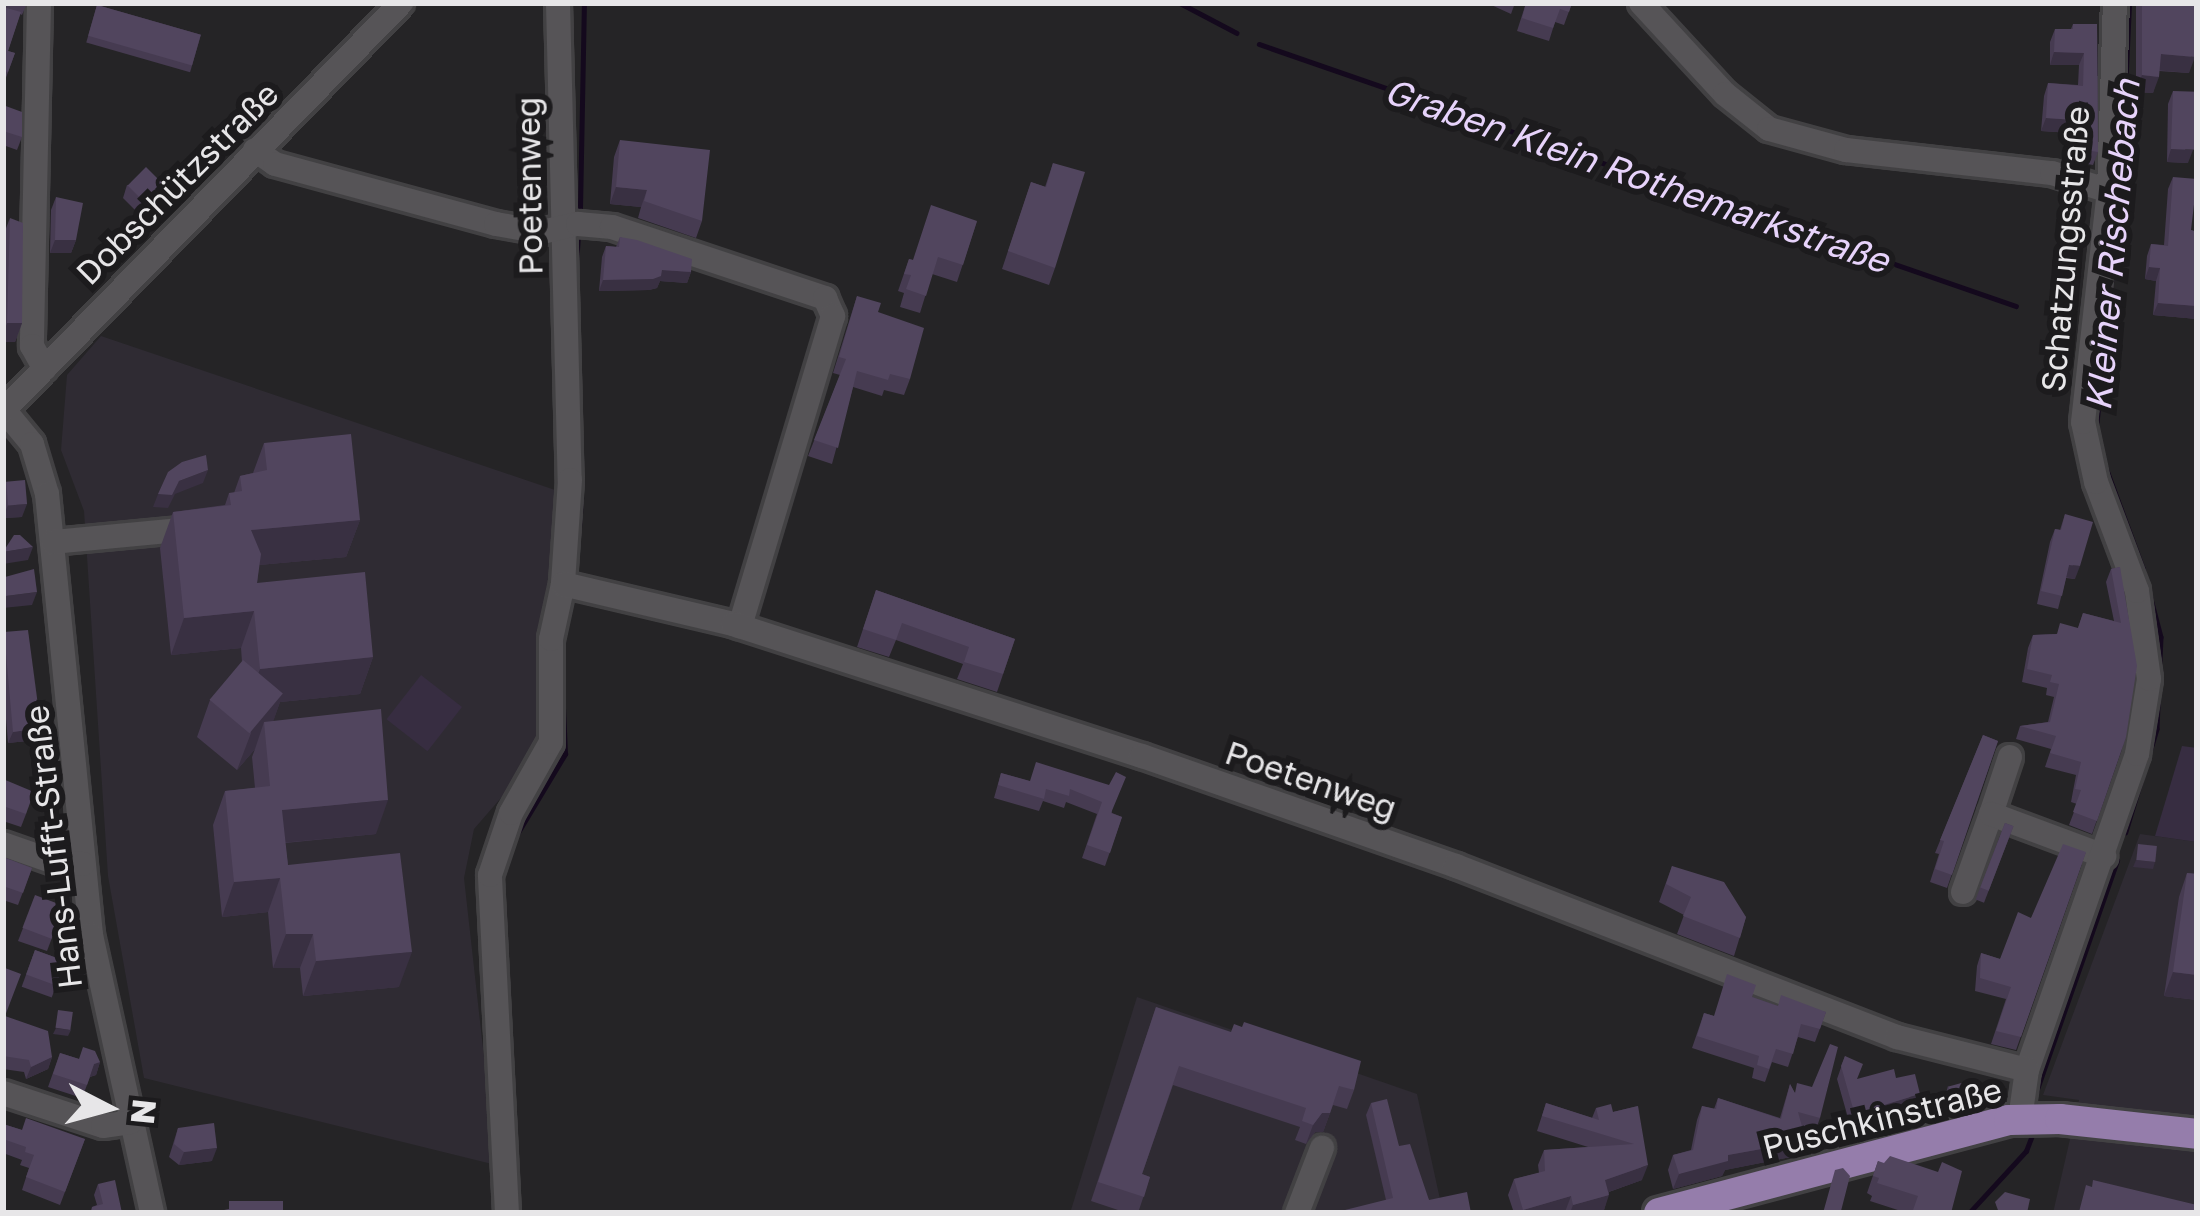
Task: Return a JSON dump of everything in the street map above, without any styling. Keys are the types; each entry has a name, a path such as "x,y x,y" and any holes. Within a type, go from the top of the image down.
{"main road":[{"name":"Puschkinstraße","path":"1659,1213 2030,1118 2197,1134"}],"street":[{"path":"39,3 32,346 45,369"},
{"name":"Dobschützstraße","path":"3,410 401,3"},
{"name":"Poetenweg","path":"507,1213 490,875 511,813 551,742 551,639 562,584 570,480 558,3"},
{"path":"1642,3 1725,94 1769,129 1846,150 2052,173 2109,191"},
{"name":"Schatzungsstraße","path":"2030,1118 2027,1070 2138,754 2149,662 2137,591 2096,482 2083,422 2109,191 2115,3"},
{"path":"255,151 275,164 496,224 542,232 595,224 666,242 825,298 833,308 740,626"},
{"name":"Hans-Lufft-Straße","path":"3,410 27,435 39,459 96,961 152,1213"},
{"path":"52,542 179,530"},
{"name":"Poetenweg","path":"562,584 740,626 1394,844 1712,961 1897,1037 2027,1070"},
{"path":"1963,892 2010,757"},
{"path":"1990,814 2104,856"},
{"path":"3,844 61,864 83,863"},
{"path":"3,1093 103,1126 131,1122"},
{"path":"1297,1213 1322,1148"}],"shaded area":[{"path":"101,336 555,490 546,721 519,777 474,829 464,878 496,1165 144,1078 108,876 84,511 61,450 67,375"},
{"path":"421,675 462,707 427,751 387,719"},
{"path":"2182,746 2197,748 2197,842 2155,836"},
{"path":"2140,834 2197,842 2197,1213 2053,1213 2079,1100 2043,1095"},
{"path":"1137,997 1417,1094 1443,1213 1071,1210"}],"building":[{"path":"1526,3 1572,3 1569,12 1560,9 1553,28 1522,18"},
{"path":"2142,3 2197,3 2195,57 2161,54 2159,77 2142,75"},
{"path":"97,5 201,35 192,66 88,36"},
{"path":"3,7 21,12 8,51 15,53 8,72 3,71"},
{"path":"2073,24 2097,24 2098,152 2072,148 2075,120 2046,118 2048,83 2083,86 2084,53 2054,52 2055,29 2073,29"},
{"path":"2173,91 2197,92 2195,150 2171,149"},
{"path":"3,105 22,112 22,137 3,131"},
{"path":"620,140 710,150 702,221 644,201 647,190 616,187"},
{"path":"1053,163 1085,172 1055,268 1008,251 1031,182 1046,187"},
{"path":"146,167 166,187 147,205 128,185"},
{"path":"2173,177 2197,179 2191,230 2197,232 2197,306 2158,303 2160,268 2149,267 2151,244 2168,246"},
{"path":"56,197 83,203 76,240 55,240"},
{"path":"931,205 977,221 963,265 938,257 926,296 906,289 911,275 904,274"},
{"path":"10,218 23,223 22,323 7,323"},
{"path":"620,237 692,259 691,272 662,270 653,279 603,280 606,246 619,247"},
{"path":"857,296 881,303 878,312 924,328 910,379 890,374 888,380 857,371 838,448 814,440 846,359 839,357"},
{"path":"351,434 360,520 251,530 261,554 257,583 365,572 373,657 260,669 254,611 184,618 173,512 231,505 229,493 242,491 240,476 267,470 264,443"},
{"path":"206,455 208,470 179,481 172,495 158,494 168,472"},
{"path":"25,480 27,504 8,506 6,482"},
{"path":"2065,514 2093,522 2080,566 2069,565 2062,596 2041,591 2055,529 2061,530"},
{"path":"14,535 20,535 33,547 3,552"},
{"path":"2120,567 2137,666 2126,737 2097,821 2073,812 2081,790 2075,789 2081,762 2050,753 2056,736 2020,726 2050,722 2059,684 2050,682 2052,675 2027,669 2033,635 2057,634 2060,623 2078,628 2083,613 2121,623 2111,569"},
{"path":"34,569 37,592 6,596 5,577"},
{"path":"876,590 1015,639 1003,674 964,662 969,647 902,623 896,640 863,629"},
{"path":"28,630 41,728 13,732 4,632"},
{"path":"243,660 283,693 249,733 210,700"},
{"path":"381,709 388,800 282,810 288,865 400,853 412,952 316,961 313,934 286,934 280,878 234,882 225,791 270,786 264,722"},
{"path":"1983,735 1998,741 1952,875 1935,869 1944,841 1940,840"},
{"path":"1036,762 1109,785 1116,772 1126,777 1111,813 1122,817 1110,853 1087,845 1102,802 1070,789 1069,796 1046,789 1044,799 998,785 1001,773 1030,781"},
{"path":"3,779 34,792 26,814 3,806"},
{"path":"2005,823 2013,826 1989,891 1980,887"},
{"path":"2063,844 2086,852 2021,1037 1996,1031 2011,987 1980,978 1981,953 2000,959 2018,912 2031,918"},
{"path":"2138,844 2157,846 2155,862 2136,860"},
{"path":"3,857 32,868 23,893 3,886"},
{"path":"1672,866 1724,882 1746,917 1740,938 1683,916 1691,897 1666,884"},
{"path":"2187,873 2197,874 2197,975 2173,972"},
{"path":"35,895 64,906 51,939 22,928"},
{"path":"35,950 65,961 56,985 26,974"},
{"path":"5,968 21,974 5,1016 48,1031 52,1057 31,1067 29,1060 3,1056"},
{"path":"1727,974 1756,985 1752,997 1778,1006 1781,995 1826,1012 1820,1029 1801,1024 1793,1054 1776,1049 1769,1069 1757,1065 1759,1056 1697,1036 1704,1013 1714,1016"},
{"path":"1156,1007 1231,1032 1234,1024 1242,1027 1244,1022 1361,1061 1354,1090 1339,1086 1330,1113 1322,1113 1313,1125 1302,1121 1306,1108 1179,1066 1142,1174 1150,1177 1144,1197 1098,1182"},
{"path":"58,1010 73,1012 70,1030 55,1028"},
{"path":"1830,1044 1838,1047 1820,1118 1798,1112 1806,1141 1728,1155 1728,1161 1679,1174 1673,1155 1693,1150 1702,1106 1716,1109 1718,1098 1781,1119 1790,1084 1795,1093 1797,1083 1812,1087"},
{"path":"83,1047 95,1051 100,1062 94,1064 87,1085 53,1074 60,1053 79,1059"},
{"path":"1845,1056 1863,1064 1857,1079 1894,1069 1896,1078 1915,1074 1920,1094 1874,1108 1877,1120 1858,1126 1841,1066"},
{"path":"1965,1082 1969,1097 1953,1102 1949,1086"},
{"path":"1387,1099 1399,1146 1410,1144 1429,1200 1467,1192 1471,1213 1333,1213 1393,1198 1371,1103"},
{"path":"1546,1103 1599,1120 1596,1108 1611,1104 1613,1112 1638,1106 1648,1165 1605,1180 1609,1195 1573,1205 1571,1196 1523,1210 1514,1179 1545,1171 1544,1150 1634,1144 1542,1116"},
{"path":"26,1118 85,1139 65,1192 26,1177 34,1155 3,1139 3,1124 22,1130"},
{"path":"214,1123 217,1148 184,1152 174,1144 178,1128"},
{"path":"1890,1156 1938,1172 1942,1162 1962,1171 1951,1213 1912,1213 1918,1196 1877,1183 1879,1178 1873,1176 1878,1161 1884,1163"},
{"path":"1843,1168 1850,1176 1841,1211 1849,1213 1823,1213 1835,1170"},
{"path":"115,1180 122,1213 92,1213 92,1207 103,1204 98,1184"},
{"path":"2093,1180 2197,1205 2197,1213 2079,1212 2086,1185 2092,1187"},
{"path":"2005,1192 2030,1199 2027,1213 1999,1213 1995,1202"},
{"path":"229,1201 283,1201 283,1213 209,1213 229,1209"}],"waterway":[{"path":"580,208 584,3"},
{"path":"1180,3 1237,33"},
{"name":"Kleiner Rischebach","path":"2122,153 2129,3"},
{"name":"Graben Klein Rothemarkstraße","path":"1259,44 2016,306"},
{"name":"Kleiner Rischebach","path":"2096,428 2120,195"},
{"path":"576,264 578,236"},
{"name":"Kleiner Rischebach","path":"2104,462 2143,568 2161,637 2157,729 2126,832"},
{"path":"579,528 581,498"},
{"path":"514,839 565,754 562,685"},
{"name":"Kleiner Rischebach","path":"2036,1092 2117,861"},
{"name":"Kleiner Rischebach","path":"1969,1213 2026,1151 2031,1138"}]}
